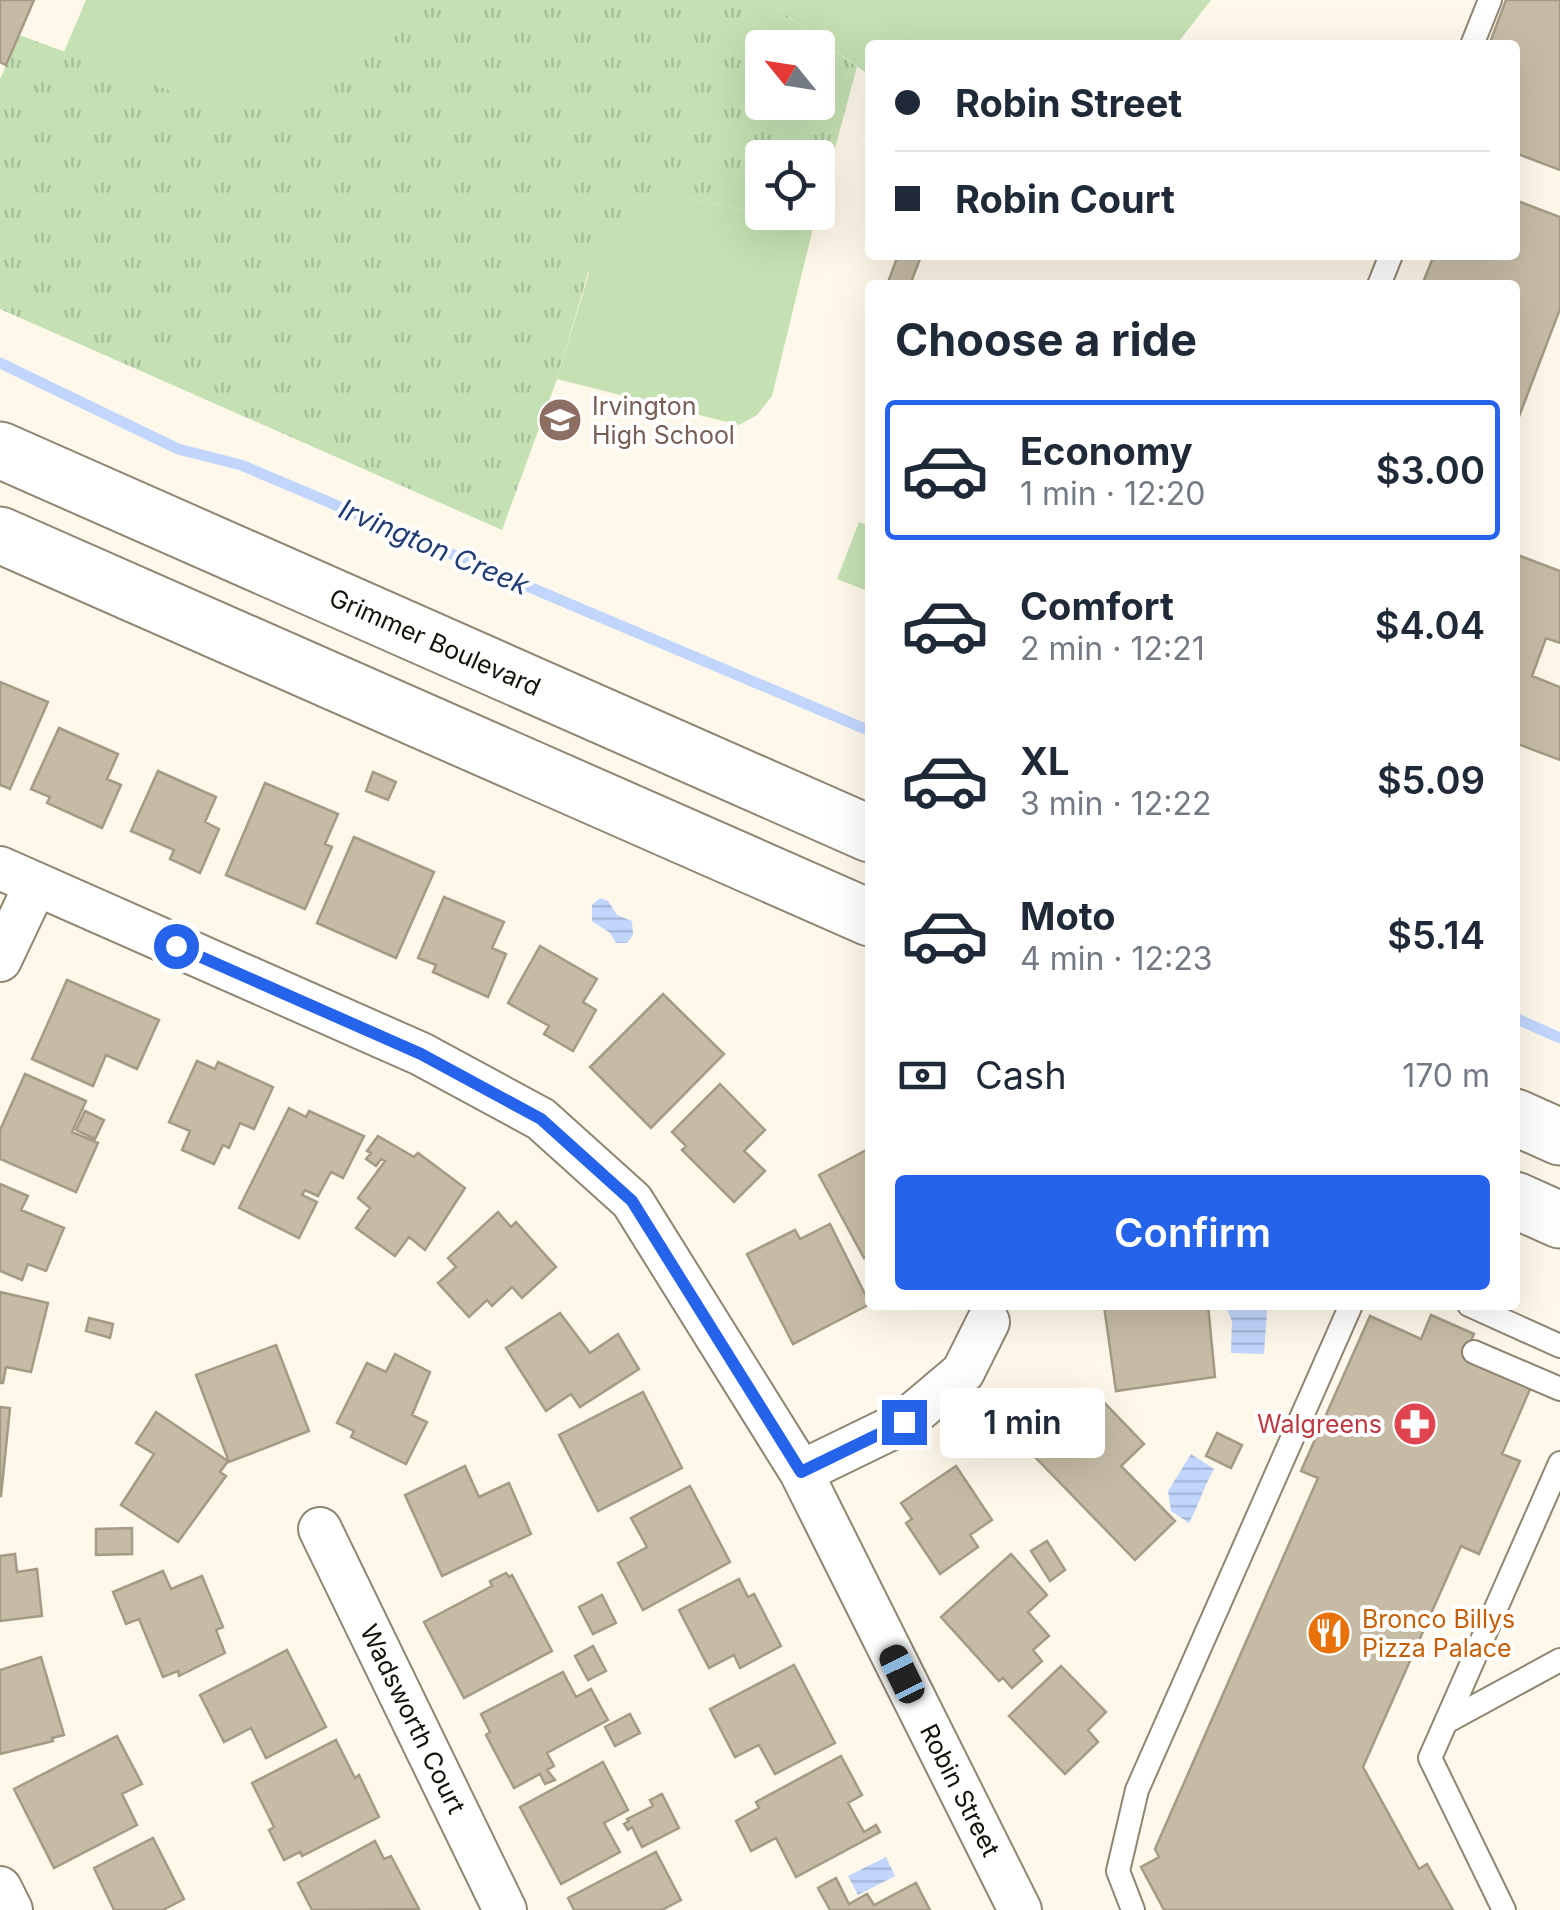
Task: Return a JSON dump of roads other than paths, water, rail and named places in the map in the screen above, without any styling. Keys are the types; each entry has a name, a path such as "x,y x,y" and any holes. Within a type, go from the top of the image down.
{"main road":[{"name":"Grimmer Boulevard","path":"0,450 865,832"},
{"path":"0,535 865,916"},
{"path":"1520,1120 1560,1137"},
{"path":"1520,1202 1560,1220"}],"street":[{"path":"0,960 18,876"},
{"name":"Robin Street","path":"18,876 421,1054 541,1119 632,1201 801,1472 1020,1910"},
{"path":"801,1472 904,1422 963,1372 988,1322"},
{"name":"Wadsworth Court","path":"320,1528 505,1910"},
{"path":"0,1888 11,1910"}],"lane":[{"path":"1474,40 1490,0"},
{"path":"1133,1910 1118,1872 1136,1790 1349,1310"},
{"path":"1480,1310 1560,1346"},
{"path":"1474,1352 1560,1388"},
{"path":"1504,1910 1430,1758 1560,1463"},
{"path":"1446,1722 1560,1660"}],"water":[{"path":"600,898 608,901 617,915 632,921 633,935 627,943 616,943 610,933 592,921 592,905"},
{"path":"1227,1310 1266,1310 1264,1354 1231,1353 1232,1321"},
{"path":"1191,1454 1214,1469 1189,1523 1171,1511 1168,1491"},
{"path":"886,1857 895,1876 858,1895 848,1876"}],"waterway":[{"name":"Irvington Creek","path":"0,363 178,449 241,465 865,729"},
{"name":"Irvington Creek","path":"1520,1020 1560,1038"}],"place":[{"name":"Irvington High School","path":"560,420"},
{"name":"Walgreens","path":"1415,1424"},
{"name":"Bronco Billys Pizza Palace","path":"1329,1633"}]}
